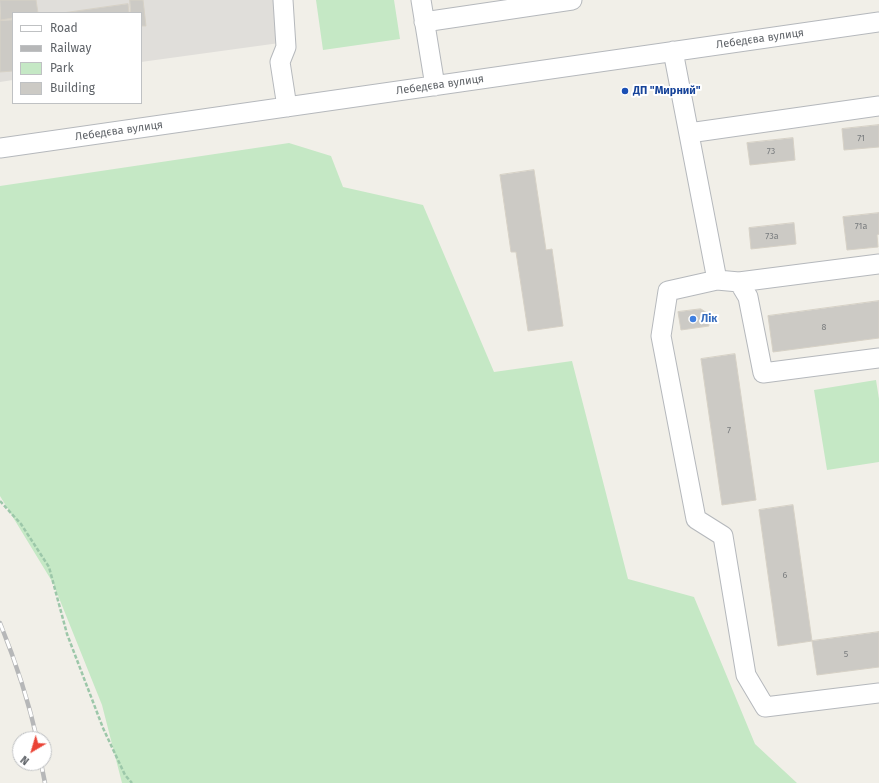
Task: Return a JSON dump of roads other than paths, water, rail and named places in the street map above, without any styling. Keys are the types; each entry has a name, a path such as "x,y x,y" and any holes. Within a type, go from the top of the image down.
{"street":[{"path":"283,0 286,47 280,62 287,107"},
{"path":"421,0 435,86"},
{"path":"424,22 572,0"},
{"name":"Лебедєва вулиця","path":"0,148 879,22"},
{"path":"673,51 717,280"},
{"path":"689,133 879,106"},
{"path":"879,264 739,282 717,280 668,291 661,336 696,519 723,536 746,675 765,707 879,693"},
{"path":"739,282 748,297 763,373 879,358"}],"railway":[{"path":"0,623 21,680 35,731"},
{"path":"43,771 45,783"}],"place":[{"name":"ДП \"Мирний\"","path":"625,91"},
{"name":"Лік","path":"693,319"}]}
